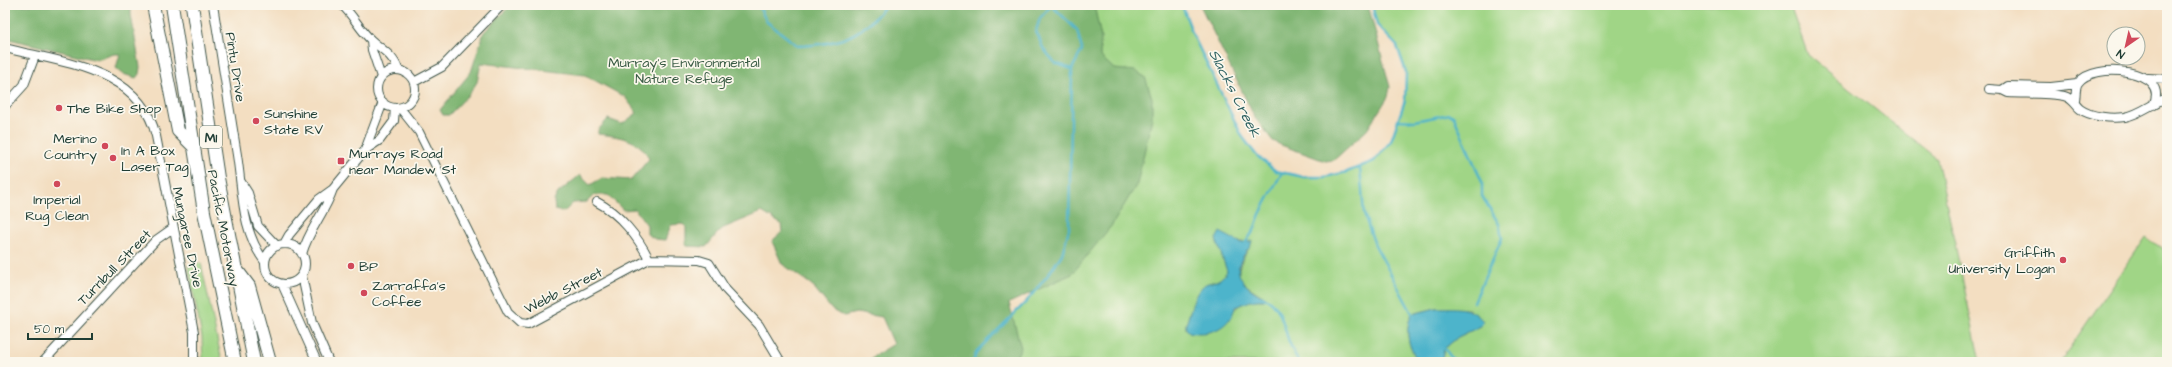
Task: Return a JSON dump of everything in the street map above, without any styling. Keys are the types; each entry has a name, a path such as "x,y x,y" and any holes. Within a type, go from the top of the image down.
{"highway":[{"path":"153,5 178,131 193,146"},
{"name":"Pacific Motorway","path":"172,5 193,146 213,259 235,362"},
{"name":"Pacific Motorway","path":"192,5 208,119 254,362"},
{"path":"235,267 249,286 270,362"}],"street":[{"name":"Pintu Drive","path":"213,5 241,181 241,195 246,222 256,251 265,262"},
{"path":"342,5 371,40 380,46 396,62 398,70"},
{"path":"414,82 442,67 502,5"},
{"path":"371,40 372,50 381,77"},
{"name":"Mungaree Drive","path":"5,48 107,76 125,87 141,103 150,117 155,131 194,332 194,362"},
{"path":"5,106 24,85 34,56"},
{"path":"398,70 408,74 414,82 414,96 411,101 397,108 382,102 377,93 377,87 381,77 386,72 398,70"},
{"path":"2002,90 2008,86 2051,87 2077,84 2095,73 2110,71 2128,72 2146,77 2167,79"},
{"path":"2146,77 2155,83 2158,91 2157,99 2152,106"},
{"path":"2075,101 2077,84"},
{"path":"1989,89 2002,90 2008,93 2065,96 2075,101 2080,108 2090,114 2107,117 2124,117 2140,113 2167,98"},
{"path":"365,150 382,102"},
{"path":"302,276 293,283 282,284 271,279 265,262 269,252 281,245 319,199 333,189 365,150 380,140 394,121 397,108"},
{"name":"Webb Street","path":"397,108 419,132 508,312 520,323 528,324 649,259 699,260 709,263 726,290 759,324 781,362"},
{"name":"Pintu Drive","path":"241,181 248,193 258,226 281,245"},
{"path":"302,254 309,233 327,206 333,189"},
{"path":"597,202 614,212 642,246 649,259"},
{"name":"Turnbull Street","path":"43,362 156,240 173,228"},
{"path":"281,245 294,246 302,254 305,265 302,276 312,323 330,362"},
{"path":"282,284 317,362"}],"green space":[{"path":"5,5 131,5 131,15 140,67 139,74 136,78 123,74 116,68 120,54 114,54 97,60 5,38"},
{"name":"Murray's Environmental Nature Refuge","path":"511,5 1094,5 1101,37 1100,56 1114,69 1135,71 1145,77 1152,98 1152,118 1137,184 1112,225 1072,274 1009,303 1021,348 1013,362 869,362 874,356 894,344 882,317 856,313 844,316 832,310 812,285 782,264 772,241 782,232 781,224 762,212 721,229 706,247 686,246 686,226 682,224 671,225 665,240 655,239 647,234 647,225 635,209 623,210 608,195 594,195 587,202 573,203 564,212 555,210 554,201 558,193 580,175 590,185 602,178 631,180 649,159 646,152 635,143 613,136 598,134 598,130 608,119 622,124 637,113 625,97 585,75 481,63 477,82 470,93 449,115 443,115 440,110 471,72 484,32"},
{"path":"1051,5 1182,5 1193,35 1242,136 1257,156 1276,171 1304,177 1324,177 1347,172 1374,161 1391,141 1405,100 1406,72 1397,46 1377,25 1372,5 1790,5 1808,55 1937,159 1980,362 1441,362 1444,349 1458,337 1480,326 1469,309 1436,308 1412,314 1408,326 1408,339 1410,346 1420,362 973,362 1048,275","holes":["1216,239 1243,242 1249,241 1251,245 1240,264 1240,277 1248,287 1266,298 1264,300 1247,301 1241,304 1216,330 1189,332 1186,329 1186,324 1194,299 1202,287 1208,283 1217,281 1224,276 1227,271"]},
{"path":"1200,5 1368,5 1390,87 1388,97 1367,130 1334,160 1325,161 1281,145 1273,141 1255,118"},
{"path":"2146,237 2167,252 2167,362 2060,362"},
{"path":"201,263 222,362 203,362 202,337 188,265"}],"water":[{"path":"1220,232 1241,243 1252,241 1240,263 1240,275 1247,286 1266,298 1264,300 1252,301 1235,307 1229,320 1218,329 1204,333 1189,332 1186,329 1186,324 1196,295 1202,287 1208,283 1217,281 1224,276 1227,271 1216,239"},
{"path":"1436,308 1461,308 1473,312 1483,321 1481,326 1458,337 1444,349 1441,362 1420,362 1410,346 1408,339 1408,326 1412,314"}],"waterway":[{"name":"Slacks Creek","path":"758,5 767,22 798,46 837,41 848,37 867,25 886,5"},
{"name":"Slacks Creek","path":"973,362 977,351 1026,302 1048,275 1062,254 1069,229 1072,69 1082,50 1077,30 1051,5"},
{"name":"Slacks Creek","path":"1182,5 1193,35 1242,136 1257,156 1276,171 1304,177 1324,177 1347,172 1374,161 1391,141 1405,100 1406,72 1397,46 1377,25 1372,5"},
{"path":"1051,6 1040,18 1036,31 1043,48 1055,63 1072,69"},
{"path":"1399,120 1414,121 1450,114 1454,117 1482,182 1482,196 1499,224 1502,238 1474,302"},
{"path":"1360,167 1364,214 1375,245 1413,315"},
{"path":"1244,245 1254,230 1260,214 1282,172"},
{"path":"1262,297 1276,307 1283,321 1288,340 1298,362"},
{"path":"1443,347 1455,362"}],"place":[{"name":"The Bike Shop","path":"59,108"},
{"name":"Sunshine State RV","path":"256,121"},
{"name":"Merino Country","path":"105,146"},
{"name":"In A Box Laser Tag","path":"113,158"},
{"name":"Murrays Road near Mandew St","path":"341,161"},
{"name":"Imperial Rug Clean","path":"57,184"},
{"name":"Griffith University Logan","path":"2063,260"},
{"name":"BP","path":"351,266"},
{"name":"Zarraffa's Coffee","path":"364,293"}]}
